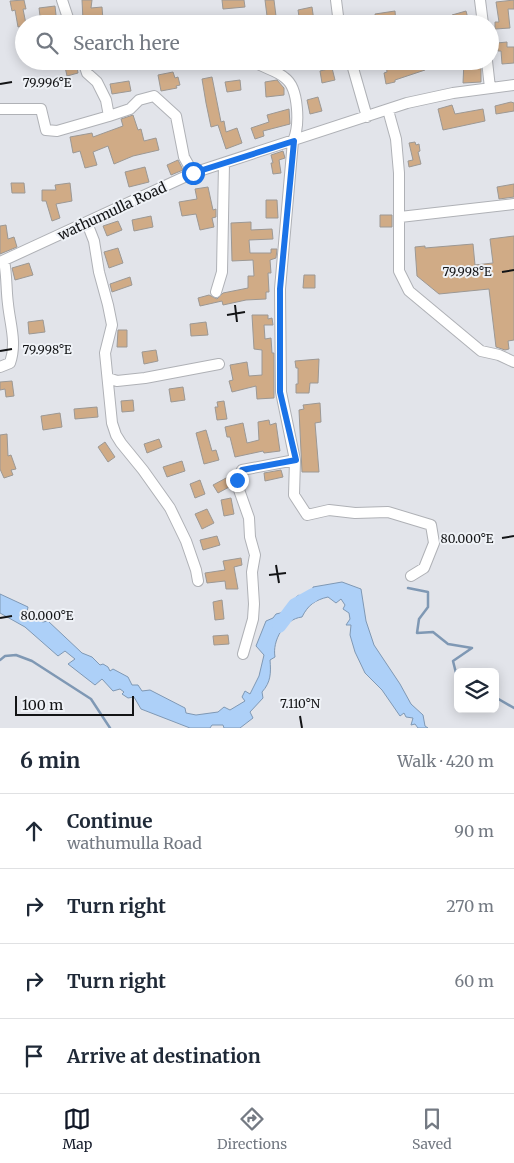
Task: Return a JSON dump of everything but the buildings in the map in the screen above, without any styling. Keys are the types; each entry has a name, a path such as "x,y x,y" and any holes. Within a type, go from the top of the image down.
{"street":[{"path":"62,0 67,15"},
{"path":"336,0 338,15"},
{"path":"480,0 482,15"},
{"path":"86,70 98,82 106,100 109,116"},
{"path":"270,70 285,78 292,86 298,120 294,141 280,298 280,392 296,460 294,496 307,515 329,510 355,513 388,512 431,525 434,544 424,568 410,576"},
{"path":"354,70 367,117"},
{"path":"488,70 490,88"},
{"name":"wathumulla Road","path":"2,261 193,173 407,103 453,93 514,84"},
{"path":"0,109 41,109 46,130 57,131 130,109 139,100 154,96 176,116 184,157 193,173"},
{"path":"388,110 396,139 399,173 399,271 409,291 481,351 499,355 514,362"},
{"path":"216,292 222,272 224,163"},
{"path":"400,217 514,204"},
{"path":"87,223 94,241 99,272 112,325 106,353 112,423 116,435 144,470 170,508 186,541 198,581"},
{"path":"0,367 10,363 14,349 6,274 2,261"},
{"path":"108,378 118,382 219,364"},
{"path":"243,654 253,619 252,572 255,555 250,537 249,518 237,480 242,470 296,460"}],"water":[{"path":"342,582 361,589 366,621 374,645 411,704 423,715 425,726 428,728 418,728 415,724 411,725 413,718 406,717 404,713 400,716 382,690 365,673 355,652 350,635 351,625 346,625 350,619 349,613 343,609 345,605 341,599 336,603 328,597 319,600 309,606 302,617 285,626 275,644 275,657 270,660 270,677 262,692 263,698 250,712 253,718 240,728 224,728 223,725 212,725 210,728 190,728 141,709 134,697 128,698 122,694 124,692 120,689 113,691 102,679 95,685 68,664 75,659 65,651 58,656 25,627 0,613 0,594 28,607 27,612 33,618 43,622 48,621 82,653 92,657 100,665 103,664 108,667 110,671 113,669 128,677 132,685 138,685 142,691 150,690 185,708 186,713 196,715 218,712 224,707 230,710 245,701 242,697 245,691 250,694 259,676 264,655 256,646 266,621 273,618 276,614 293,610 297,606 296,597 299,595 303,598 312,594 313,587"}],"waterway":[{"path":"408,588 428,592 428,607 419,619 417,633 433,632 448,644 472,648 453,661 455,668"},
{"path":"279,626 295,605 313,595"},
{"path":"0,660 5,656 16,655 32,661 91,699 110,728"},
{"path":"499,699 514,708"}],"route":[{"path":"193,173 294,141 280,289 280,392 296,460 242,470 237,480"}]}
